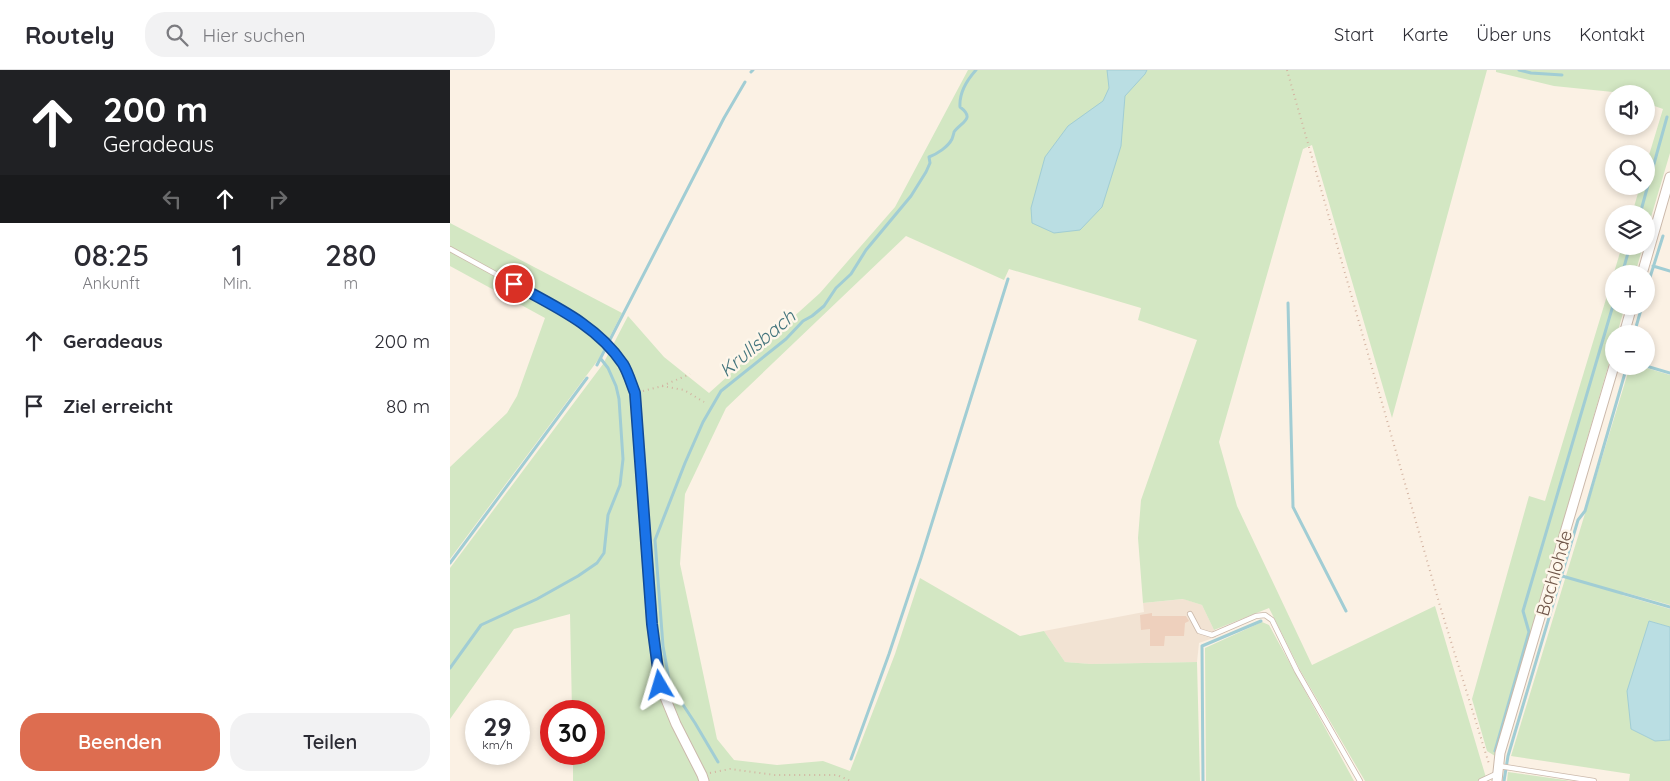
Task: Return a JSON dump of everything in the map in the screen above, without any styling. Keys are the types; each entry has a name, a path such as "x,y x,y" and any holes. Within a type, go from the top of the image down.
{"street":[{"path":"1645,265 1670,177"},
{"path":"624,365 635,393 652,624 660,685 676,724 703,778"},
{"name":"Bachlohde","path":"1497,774 1500,753 1611,375"}],"lane":[{"path":"450,249 578,320 603,340 624,365"},
{"path":"1190,614 1199,631 1212,635 1256,616 1265,615 1272,620 1297,671 1360,781"},
{"path":"1481,781 1497,774 1594,781"}],"path":[{"path":"1287,70 1438,597 1488,762 1497,774"},
{"path":"635,393 662,386 690,374"},
{"path":"662,386 684,390 704,402"},
{"path":"703,778 730,769 776,775 837,775 851,781"}],"shaded area":[{"path":"1184,599 1202,605 1216,637 1199,643 1197,662 1091,664 1065,662 1044,631 1144,612 1143,603"}],"green space":[{"path":"968,70 1487,70 1392,418 1312,145 1303,149 1219,442 1237,506 1312,665 1435,606 1487,781 1365,781 1300,670 1269,608 1214,630 1202,605 1183,599 1143,603 1138,538 1141,500 1197,340 1138,320 1141,308 1009,269 1004,280 906,236 726,408 685,494 680,564 717,739 734,760 777,765 823,761 850,771 895,654 920,578 1020,636 1044,631 1065,662 1091,664 1197,662 1200,781 573,781 573,765 605,765 605,700 572,700 570,614 514,629 450,719 450,568 603,364 628,316 664,357 709,393 820,293 895,207"},
{"path":"1496,70 1670,70 1670,153 1655,205 1635,205 1637,195 1655,195 1655,145 1652,145 1663,109 1655,106 1655,85 1605,85 1605,91 1554,86 1496,72"},
{"path":"450,223 622,313 598,360 450,559 450,467 507,413 517,396 545,318 450,266"},
{"path":"1619,255 1640,255 1638,265 1616,265"},
{"path":"1605,302 1605,315 1622,315 1620,325 1605,325 1606,375 1495,756 1487,751 1472,699 1529,496 1545,501"},
{"path":"1655,370 1670,375 1670,605 1623,592 1622,595 1670,609 1670,627 1649,621 1630,712 1631,729 1655,741 1670,740 1670,781 1629,781 1630,774 1511,756 1627,375 1655,375"},
{"path":"1262,622 1269,625 1354,781 1206,781 1205,648"},
{"path":"1508,772 1572,781 1507,781"}],"water":[{"path":"1107,70 1147,70 1125,96 1121,146 1102,207 1080,230 1054,233 1032,223 1031,208 1045,157 1068,126 1103,101 1109,88"},
{"path":"1649,621 1670,627 1670,740 1655,741 1631,729 1627,691"}],"building":[{"path":"1152,613 1152,616 1186,616 1189,621 1185,623 1184,636 1165,636 1164,646 1150,646 1150,629 1141,630 1140,615"}],"waterway":[{"name":"Krullsbach","path":"718,762 670,685 663,646 655,540 703,422 721,391 786,339 803,321 824,306 836,288 851,274 866,250 911,196 926,172 930,163 929,157 948,145 954,132 966,120 967,115 960,107 960,102 962,92 976,70"},
{"path":"1519,70 1531,73 1562,75"},
{"path":"597,365 724,118 745,82"},
{"path":"1643,205 1667,117"},
{"path":"1654,265 1663,236"},
{"path":"1625,265 1627,255"},
{"path":"1655,267 1670,271"},
{"path":"851,759 921,558 1008,279"},
{"path":"1288,303 1293,507 1346,611"},
{"path":"1495,751 1529,632 1523,611 1610,315"},
{"path":"1637,325 1639,315"},
{"path":"450,668 481,625 537,599 578,576 597,563 604,553 608,515 620,485 623,459 619,399 616,386 608,368 601,359"},
{"path":"1655,369 1670,373"},
{"path":"1504,781 1508,756 1578,520 1585,511 1624,375"},
{"path":"450,563 587,378"},
{"path":"1562,576 1670,607"},
{"path":"1203,781 1202,646 1261,621"}],"route":[{"path":"514,284 578,320 603,340 624,365 635,393 652,624 660,685"}]}
